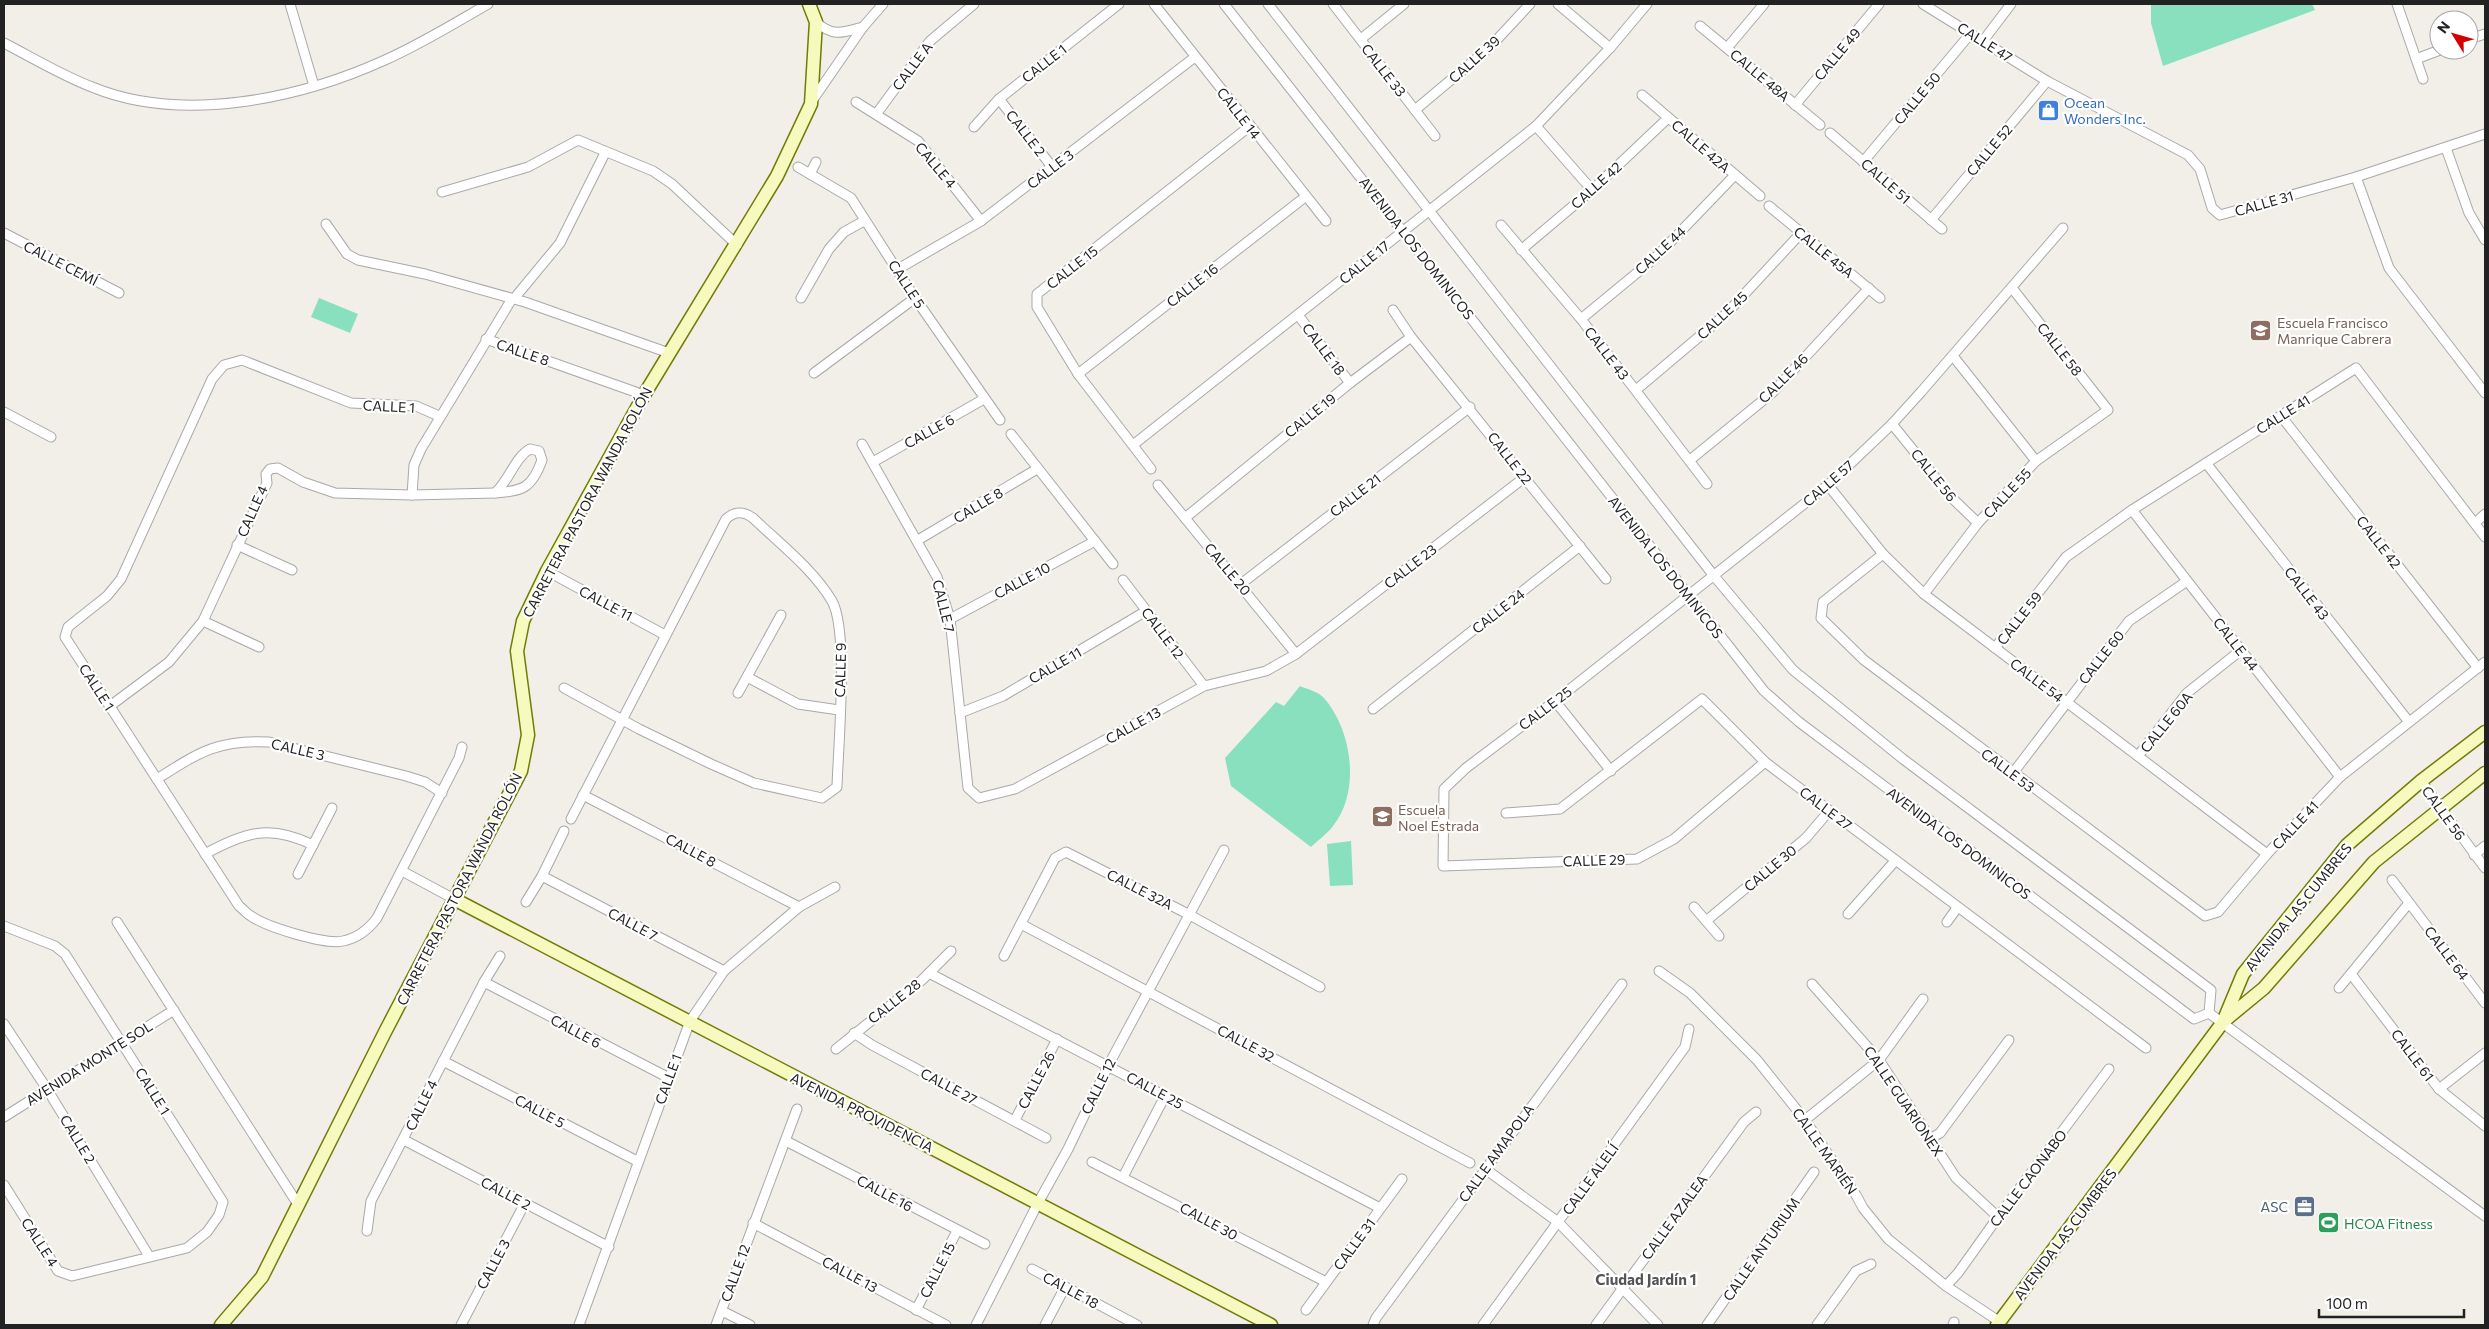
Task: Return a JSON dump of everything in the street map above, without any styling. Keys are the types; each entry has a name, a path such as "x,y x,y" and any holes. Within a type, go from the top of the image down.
{"street":[{"path":"290,4 314,86"},
{"path":"4,43 93,88 165,105 231,104 314,86 386,60 488,4"},
{"name":"CARRETERA PASTORA WANDA ROLÓN","path":"221,1325 262,1277 454,899 516,783 525,759 528,735 518,641 527,610 644,395 777,176 810,104 816,22 809,4"},
{"path":"810,104 862,26 883,4"},
{"name":"CALLE A","path":"877,113 930,41 974,4"},
{"name":"CALLE 1","path":"974,127 998,99 1119,4"},
{"name":"CALLE 14","path":"1154,4 1305,197 1326,220"},
{"name":"AVENIDA LOS DOMINICOS","path":"1224,4 1764,691 1799,722 2194,1020 2209,1013"},
{"path":"1268,4 1430,209 1714,576 1793,670 1904,759 2211,990 2209,1013 2485,1216"},
{"name":"CALLE 33","path":"1333,4 1435,136"},
{"path":"1361,39 1404,4"},
{"name":"CALLE 39","path":"1415,110 1490,47 1530,4"},
{"path":"1558,4 1610,48"},
{"name":"CALLE 17","path":"1133,444 1536,126 1610,48 1647,4"},
{"path":"1727,48 1764,4"},
{"name":"CALLE 49","path":"1795,105 1879,4"},
{"name":"CALLE 47","path":"1923,4 2047,80"},
{"path":"1983,41 2011,4"},
{"path":"2397,4 2423,79"},
{"path":"816,22 825,30 835,34 862,26"},
{"name":"CALLE 48A","path":"1700,26 1820,125"},
{"name":"CALLE 50","path":"1864,162 1971,33"},
{"path":"2416,59 2429,54"},
{"name":"CALLE 3","path":"898,269 981,221 1053,168 1195,57"},
{"name":"CALLE 31","path":"2047,80 2188,155 2200,169 2212,208 2220,215 2356,177 2485,134"},
{"name":"CALLE 52","path":"1931,220 2047,80"},
{"name":"CALLE 42A","path":"1642,95 1760,196"},
{"name":"CALLE 2","path":"998,99 1053,168"},
{"name":"CALLE 4","path":"856,102 877,113 918,142 981,221"},
{"name":"CALLE 42","path":"1522,250 1592,190 1668,118"},
{"name":"CALLE 15","path":"1151,469 1078,374 1037,308 1037,294 1250,126"},
{"path":"1536,126 1592,190"},
{"name":"CALLE 51","path":"1830,133 1942,229"},
{"path":"442,192 528,167 576,140 653,171 672,184 737,244"},
{"path":"2446,148 2469,213 2485,240"},
{"path":"518,295 560,242 606,153"},
{"path":"810,174 816,162"},
{"name":"CALLE 5","path":"798,167 852,198 864,221 898,269 915,298 1000,420"},
{"name":"CALLE 44","path":"1580,319 1656,258 1735,175"},
{"path":"2356,177 2389,268 2485,393"},
{"name":"CALLE 16","path":"1078,374 1305,197"},
{"name":"CALLE 45A","path":"1769,206 1880,298"},
{"path":"801,298 829,249 844,232 864,221"},
{"path":"326,224 348,254 358,260 425,274 525,302 669,353"},
{"name":"CALLE 43","path":"1501,225 1580,319 1708,484"},
{"name":"CALLE 57","path":"1689,596 1828,485 1892,424 2063,228"},
{"name":"CALLE CEMÍ","path":"4,233 119,293"},
{"name":"CALLE 45","path":"1636,390 1726,314 1801,233"},
{"name":"CALLE 46","path":"1690,460 1772,393 1870,288"},
{"name":"CALLE 58","path":"2012,288 2108,410"},
{"path":"814,373 915,298"},
{"path":"486,340 510,302"},
{"path":"1393,310 1411,337"},
{"name":"CALLE 18","path":"1298,315 1350,383"},
{"name":"CALLE 19","path":"1185,518 1350,383 1411,337"},
{"name":"CALLE 22","path":"1411,337 1470,407 1606,579"},
{"name":"CALLE 8","path":"440,416 486,340 644,395"},
{"path":"1953,356 2036,461"},
{"name":"CALLE 1","path":"440,416 416,406 352,403 242,360 224,365 217,371 121,579 107,596 66,630 66,640 239,906 251,916 265,923 326,941 341,942 355,938 368,930 377,918 442,793 459,758 462,747"},
{"name":"CALLE 41","path":"2043,587 2066,557 2132,510 2356,368 2485,537"},
{"name":"CALLE 6","path":"874,462 984,399"},
{"name":"CALLE 21","path":"1241,584 1470,407"},
{"name":"CALLE 55","path":"1924,594 1978,523 2036,461 2108,410"},
{"path":"4,412 51,437"},
{"path":"412,495 414,466 440,416"},
{"name":"CALLE 42","path":"2281,416 2482,665"},
{"name":"CALLE 56","path":"1892,424 1952,498 1978,523"},
{"path":"1011,434 1113,564"},
{"name":"CALLE 7","path":"862,444 918,540 937,577 950,619 968,788 973,793"},
{"name":"CALLE 4","path":"110,706 169,662 203,621 267,483 266,474 272,468 278,468 303,482 335,493 412,495 496,492 517,491 528,486 542,460 539,451 530,449 524,453 504,486 496,492"},
{"name":"CALLE 43","path":"2206,463 2409,722"},
{"name":"CALLE 8","path":"918,540 1037,469"},
{"name":"CALLE 23","path":"1296,654 1525,477"},
{"name":"CALLE 20","path":"1158,485 1241,584 1296,654"},
{"name":"CALLE 54","path":"1828,485 1883,554 1924,594 2267,854"},
{"name":"CALLE 44","path":"2132,510 2340,777"},
{"name":"CALLE 9","path":"564,688 623,720 711,764 754,783 822,798 837,787 841,636 833,603 818,581 748,514 736,512 726,519 665,635 623,720 571,819"},
{"path":"2475,523 2485,514"},
{"name":"CALLE 10","path":"950,619 1095,541"},
{"path":"237,545 292,570"},
{"name":"CALLE 24","path":"1373,709 1580,546"},
{"name":"CALLE 53","path":"1883,554 1823,602 1821,618 1864,660 2205,916 2218,912 2267,854"},
{"name":"CALLE 11","path":"547,571 665,635"},
{"name":"CALLE 12","path":"1123,580 1204,686"},
{"name":"CALLE 60","path":"2013,773 2129,621 2186,581"},
{"name":"CALLE 59","path":"1996,648 2043,587"},
{"name":"CALLE 25","path":"1443,842 1444,789 1466,768 1689,596"},
{"name":"CALLE 11","path":"960,713 1003,696 1146,611"},
{"path":"738,693 748,678 780,615"},
{"path":"203,621 259,647"},
{"name":"CALLE 60A","path":"2138,756 2186,693 2241,650"},
{"name":"CALLE 13","path":"973,793 978,798 1015,789 1204,686 1266,671 1296,654"},
{"name":"CALLE 41","path":"2267,854 2340,777 2482,665"},
{"path":"748,678 798,704 839,710"},
{"name":"CALLE 27","path":"1506,813 1560,809 1702,699 1765,762 2146,1048"},
{"path":"1555,701 1611,771"},
{"name":"AVENIDA LAS CUMBRES","path":"1998,1323 2222,1022 2243,974 2347,844 2421,781 2485,732"},
{"name":"CALLE 3","path":"157,779 198,753 216,746 252,740 269,742 406,776 424,782 442,793"},
{"name":"CALLE 29","path":"1443,842 1443,866 1638,859 1674,839 1765,762"},
{"name":"AVENIDA LAS CUMBRES","path":"2222,1022 2264,988 2374,862 2485,773"},
{"name":"CALLE 56","path":"2421,781 2485,868"},
{"name":"CALLE 8","path":"583,796 799,907"},
{"path":"298,874 332,808"},
{"name":"CALLE 30","path":"1706,921 1806,838 1829,811"},
{"path":"526,902 542,876 564,831"},
{"path":"205,854 230,840 258,832 287,834 313,845"},
{"path":"2474,855 2485,846"},
{"name":"CALLE 12","path":"976,1325 1038,1203 1068,1150 1147,990 1224,850"},
{"name":"CALLE 32A","path":"1004,956 1055,858 1066,852 1188,914 1320,987"},
{"path":"1848,914 1895,861"},
{"path":"402,871 454,899"},
{"name":"CALLE 7","path":"542,876 724,971"},
{"name":"CALLE 64","path":"2392,880 2485,1003"},
{"name":"CALLE 1","path":"579,1325 609,1247 637,1161 690,1021 724,971 799,907 835,887"},
{"name":"AVENIDA PROVIDENCIA","path":"454,899 1271,1325"},
{"path":"2339,988 2409,903"},
{"path":"1694,907 1719,936"},
{"path":"1947,922 1957,908"},
{"path":"118,922 299,1206"},
{"name":"CALLE 32","path":"1021,924 1470,1163"},
{"name":"CALLE 1","path":"4,926 55,946 65,954 223,1202 220,1215 207,1232 187,1248 149,1256"},
{"name":"CALLE 28","path":"836,1049 929,973 951,950"},
{"name":"CALLE 4","path":"367,1231 371,1201 484,982 500,956"},
{"name":"CALLE MARIÉN","path":"1659,971 1690,994 1757,1060 1805,1120 1863,1208 1888,1239 1946,1286 1998,1323"},
{"name":"CALLE 25","path":"929,973 1380,1208"},
{"name":"CALLE 61","path":"2351,974 2439,1089 2485,1126"},
{"name":"CALLE 6","path":"484,982 669,1078"},
{"name":"CALLE AMAPOLA","path":"1373,1325 1376,1318 1484,1168 1622,984"},
{"name":"CALLE GUARIONEX","path":"1812,984 1879,1060 1956,1178 1998,1217"},
{"path":"1805,1120 1879,1060 1923,999"},
{"name":"AVENIDA MONTE SOL","path":"4,1117 174,1010"},
{"name":"CALLE 2","path":"4,1024 47,1089 149,1256"},
{"name":"CALLE ALELÍ","path":"1483,1325 1685,1047 1689,1029"},
{"name":"CALLE 27","path":"854,1033 872,1045 1046,1138"},
{"name":"CALLE 26","path":"1015,1120 1057,1039"},
{"path":"1930,1139 1940,1133 2010,1040"},
{"path":"2439,1089 2485,1053"},
{"name":"CALLE 5","path":"443,1061 637,1161"},
{"name":"CALLE CAONABO","path":"1946,1286 1958,1273 2109,1070"},
{"path":"1123,1176 1165,1096"},
{"name":"CALLE 12","path":"716,1325 797,1109"},
{"name":"CALLE AZALEA","path":"1596,1325 1744,1122 1756,1112"},
{"name":"CALLE 2","path":"404,1140 609,1247"},
{"name":"CALLE 16","path":"786,1142 985,1244"},
{"name":"CALLE 30","path":"1092,1162 1123,1176 1326,1282"},
{"path":"1484,1168 1558,1222 1658,1325"},
{"name":"CALLE ANTURIUM","path":"1707,1325 1814,1172"},
{"name":"CALLE 31","path":"1306,1310 1402,1179"},
{"name":"CALLE 4","path":"4,1185 58,1271 72,1276 149,1256"},
{"name":"CALLE 3","path":"462,1325 525,1203"},
{"name":"CALLE 13","path":"753,1223 946,1325"},
{"name":"CALLE 15","path":"916,1310 957,1231"},
{"path":"1817,1325 1856,1271 1871,1264"},
{"name":"CALLE 18","path":"1032,1269 1137,1325"},
{"path":"1045,1325 1065,1287"},
{"path":"722,1311 750,1325"}],"green space":[{"path":"2151,4 2312,4 2315,10 2163,66 2151,23"},
{"path":"319,298 358,314 350,333 311,317"},
{"path":"1300,686 1322,696 1334,711 1347,743 1350,761 1350,779 1342,812 1331,829 1311,847 1231,786 1225,758 1276,702 1284,706"},
{"path":"1351,841 1353,885 1330,886 1327,844"}],"place":[{"name":"Ocean Wonders Inc.","path":"2048,110"},
{"name":"Escuela Francisco Manrique Cabrera","path":"2261,330"},
{"name":"Escuela Noel Estrada","path":"1382,817"},
{"name":"ASC","path":"2304,1206"},
{"name":"HCOA Fitness","path":"2328,1223"}],"district":[{"name":"Ciudad Jardín 1","path":"1646,1279"}]}
